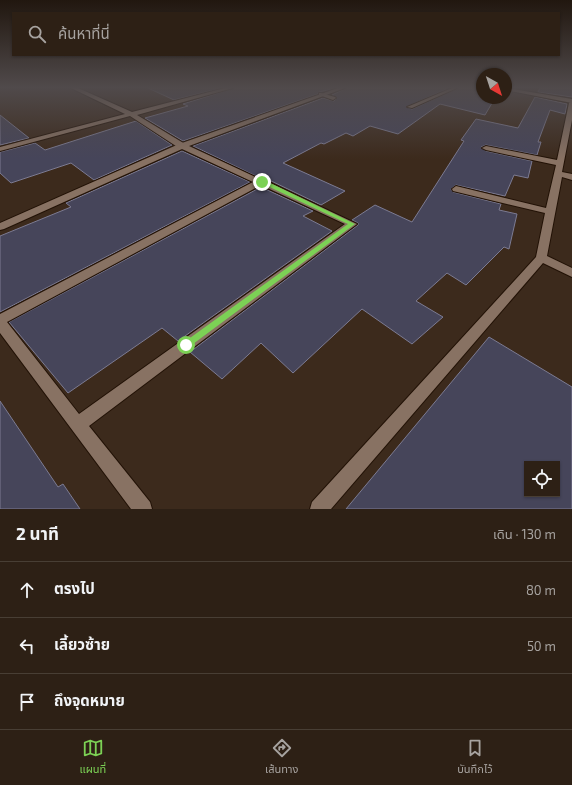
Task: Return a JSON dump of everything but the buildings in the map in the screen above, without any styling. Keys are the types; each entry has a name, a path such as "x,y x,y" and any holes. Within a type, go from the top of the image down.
{"street":[{"path":"78,424 352,224 182,146 126,112"},
{"path":"0,149 140,112"},
{"path":"0,227 182,146 274,112"},
{"path":"319,509 541,258 559,168 569,133 571,112"},
{"path":"486,148 559,168 572,177"},
{"path":"0,320 262,182"},
{"path":"456,189 551,212"},
{"path":"541,258 572,273"},
{"path":"0,323 143,509"}],"route":[{"path":"186,345 352,224 262,182"}]}
